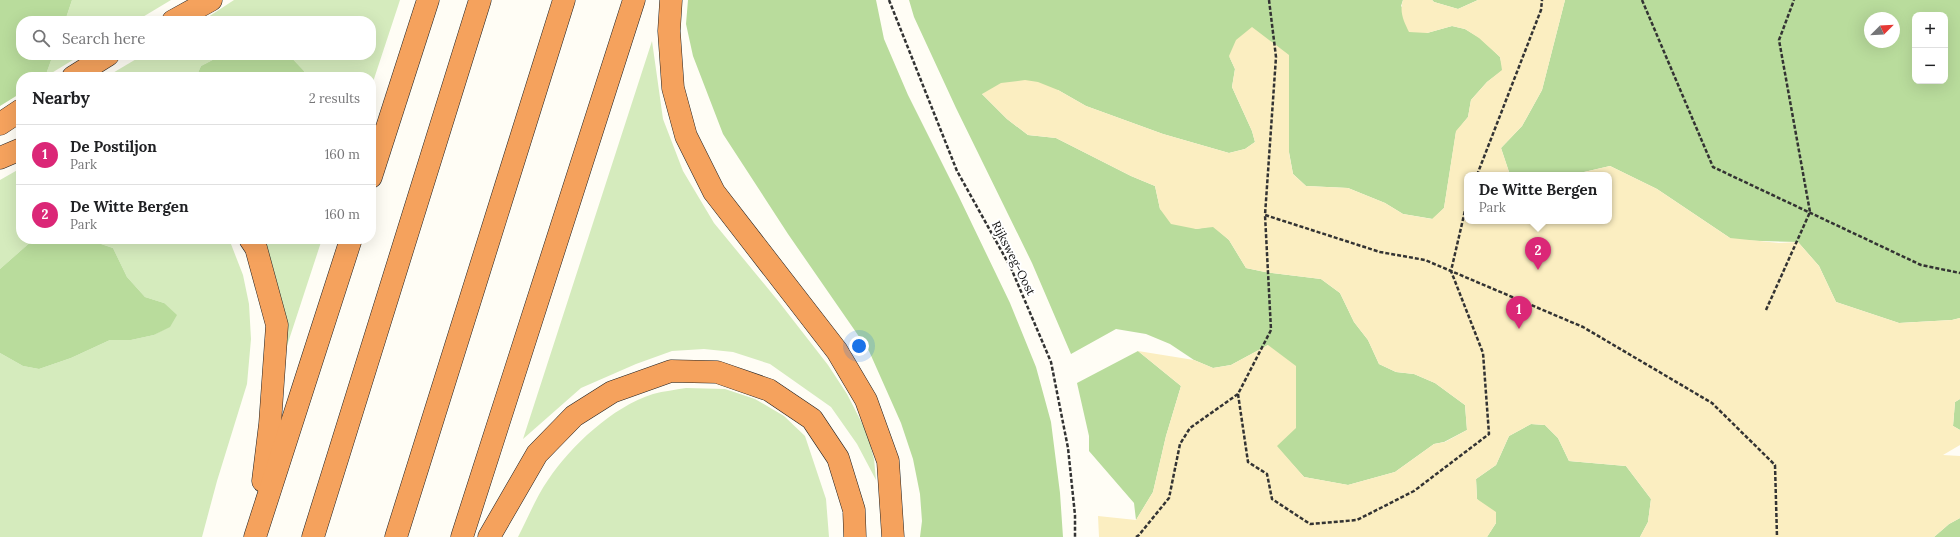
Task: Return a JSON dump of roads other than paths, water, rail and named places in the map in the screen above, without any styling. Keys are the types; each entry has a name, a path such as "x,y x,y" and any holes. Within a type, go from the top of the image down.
{"highway":[{"path":"182,16 211,0"},
{"path":"376,161 428,0"},
{"path":"313,537 480,0"},
{"path":"396,537 564,0"},
{"path":"462,537 634,0"},
{"path":"671,0 669,31 673,88 686,136 714,192 837,351 866,400 888,461 893,537"},
{"path":"81,72 100,60"},
{"path":"0,124 16,113"},
{"path":"0,158 16,151"},
{"path":"253,244 256,248 277,325 270,424 256,534"},
{"path":"256,534 349,244"},
{"path":"489,537 537,454 574,416 612,392 671,371 717,372 768,390 812,419 838,458 854,510 855,537"}],"place":[{"name":"De Witte Bergen","path":"1538,270"},
{"name":"De Postiljon","path":"1519,329"}]}
